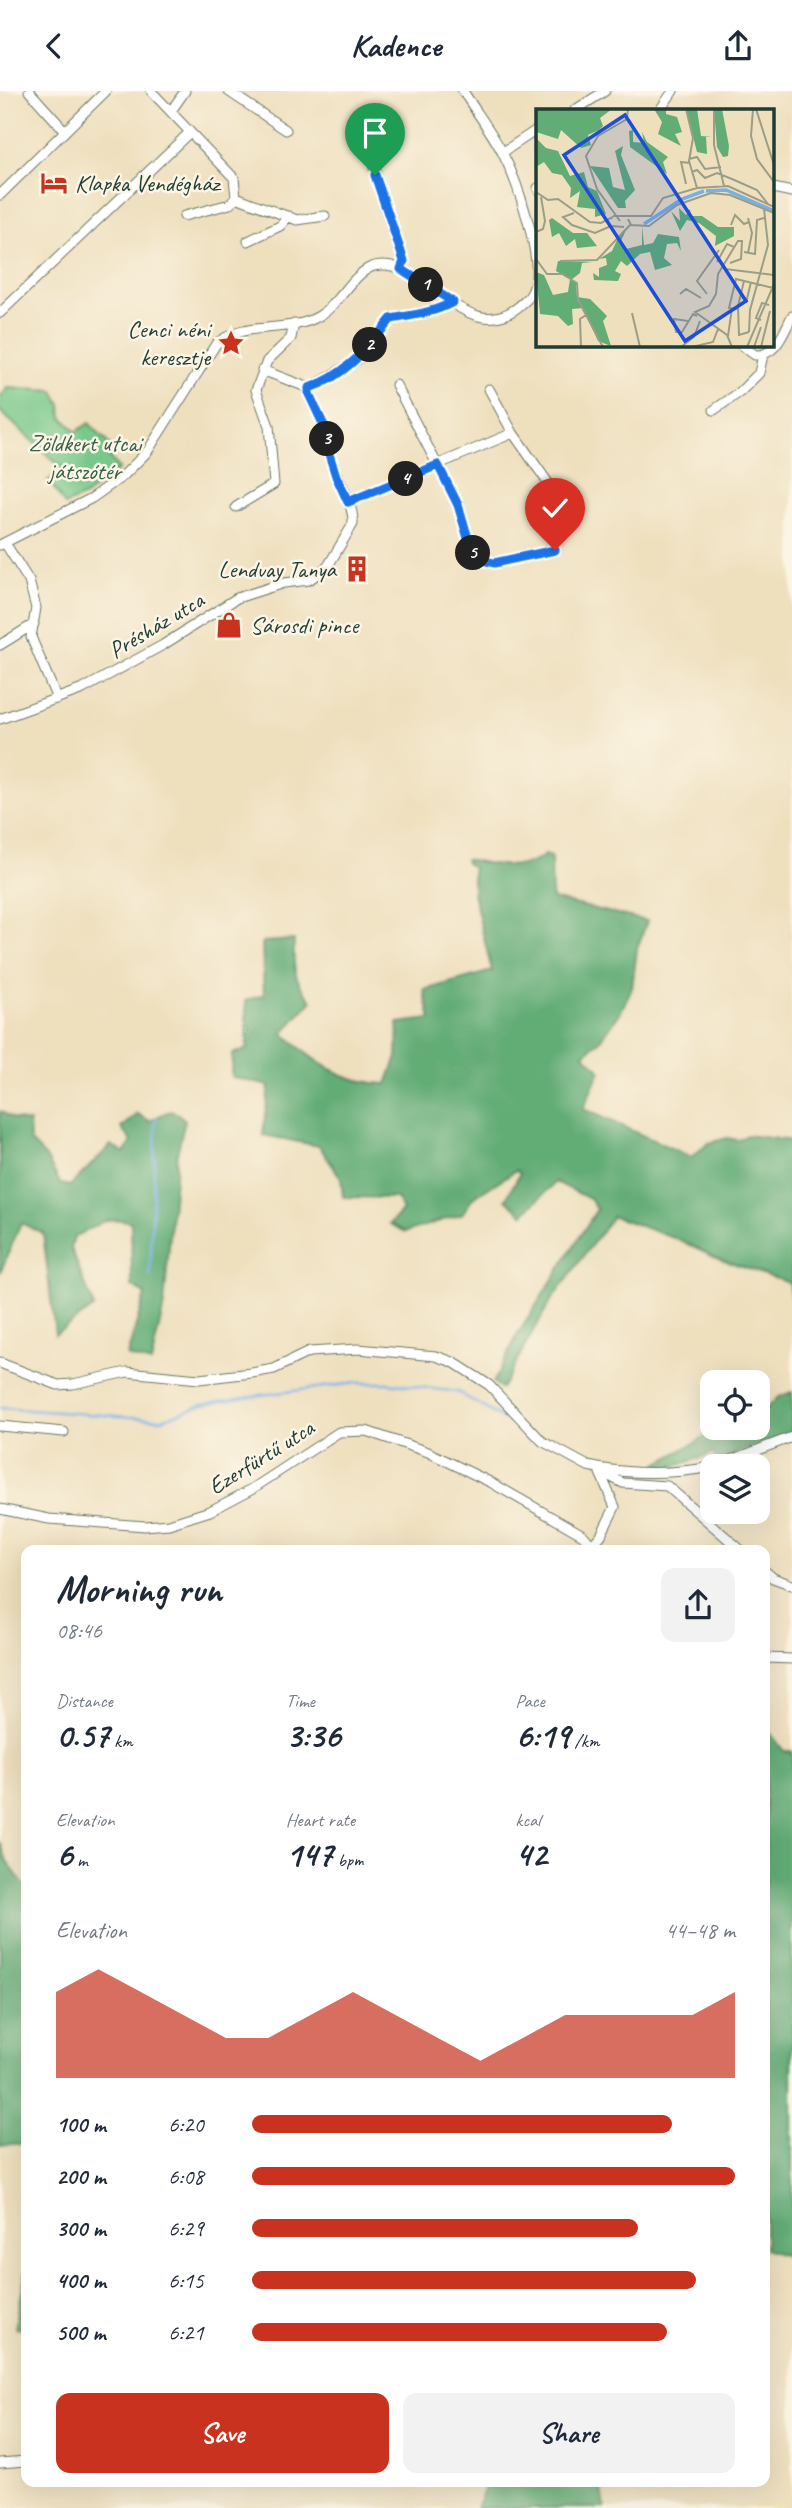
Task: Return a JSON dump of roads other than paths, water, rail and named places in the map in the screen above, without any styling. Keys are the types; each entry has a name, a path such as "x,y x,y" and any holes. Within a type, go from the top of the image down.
{"street":[{"path":"29,91 65,131"},
{"path":"0,195 106,91"},
{"path":"151,91 234,178 236,197 230,204 184,216"},
{"path":"171,111 185,91"},
{"path":"228,91 286,130"},
{"path":"463,91 503,152 512,173 536,259"},
{"path":"577,109 605,91"},
{"path":"661,109 673,91"},
{"path":"503,152 536,130"},
{"path":"0,313 190,131"},
{"path":"366,138 385,208 404,261 401,269"},
{"path":"774,188 792,192"},
{"path":"236,197 297,220 325,216"},
{"path":"248,241 280,226 289,216"},
{"path":"532,240 536,246"},
{"path":"57,699 31,637 36,608 29,581 2,544 92,498 123,476 147,452 216,344 237,332 294,324 319,316 333,305 360,273 378,264 401,269 479,317 511,313 534,290 536,273"},
{"path":"262,370 309,388 328,380 357,360 391,319 422,314 453,302"},
{"path":"744,347 755,355 770,352 779,342 792,316"},
{"path":"236,507 274,484 270,426 256,390 267,361 291,338 294,324"},
{"path":"714,410 740,392 759,373 763,355"},
{"path":"396,385 458,505 474,558 494,563 555,550"},
{"name":"Présház utca","path":"0,719 83,688 163,645 237,598 284,583 309,580 328,566 353,524 353,516 336,476 328,451 326,430 309,394 309,388"},
{"path":"489,389 513,433 563,504"},
{"path":"348,502 513,433"},
{"path":"0,645 34,624"},
{"path":"0,1363 58,1385 127,1372 199,1380 274,1369 309,1353 348,1349 436,1356 453,1362 489,1385 542,1441 588,1466 624,1473 676,1474 700,1469"},
{"path":"0,1426 64,1432"},
{"name":"Ezerfürtű utca","path":"0,1509 49,1519 145,1526 170,1524 210,1511 238,1497 339,1432 366,1431 428,1452 492,1483 583,1535 593,1545"},
{"path":"747,1454 792,1437"},
{"path":"596,1545 615,1507 598,1468"},
{"path":"607,1475 623,1483 667,1486 735,1545"},
{"path":"770,1575 792,1585"},
{"path":"770,1658 792,1659"},
{"path":"0,2463 21,2461"}],"waterway":[{"path":"150,1276 156,1118"},
{"path":"0,1408 162,1419 203,1404 253,1396 355,1383 388,1383 458,1392 511,1424"}],"place":[{"name":"Klapka Vendégház","path":"54,183"},
{"name":"Cenci néni keresztje","path":"231,343"},
{"name":"Lendvay Tanya","path":"357,569"},
{"name":"Sárosdi pince","path":"229,625"}],"park label":[{"name":"Zöldkert utcai játszótér","path":"85,457"}]}
